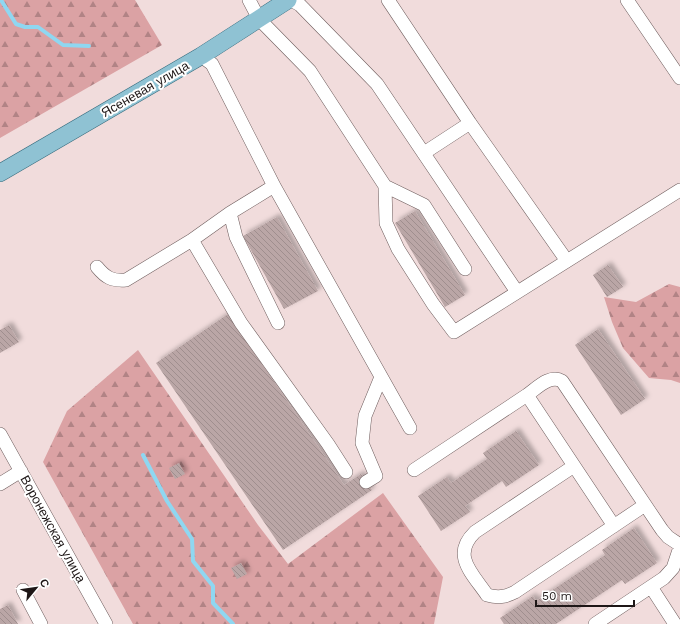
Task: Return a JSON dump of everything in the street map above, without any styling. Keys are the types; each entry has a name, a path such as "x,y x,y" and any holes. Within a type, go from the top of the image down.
{"main road":[{"name":"Ясеневая улица","path":"0,173 201,56 288,0"}],"street":[{"path":"249,0 259,19 310,71 385,186 424,205 465,269"},
{"path":"291,0 300,5 377,84 517,292"},
{"path":"388,0 470,123 567,261"},
{"path":"627,0 680,78"},
{"path":"201,56 212,64 274,186 410,428"},
{"path":"424,153 470,123"},
{"path":"100,265 105,276 114,281 126,280 192,240 230,213 274,186"},
{"path":"385,186 386,223 398,249 432,304 454,332 680,190"},
{"path":"230,213 236,238 278,322"},
{"path":"192,240 241,323 328,444 346,472"},
{"path":"366,482 376,476 362,443 365,416 381,377"},
{"path":"414,470 553,379 562,381 645,505 668,537 680,546 670,573 595,624"},
{"path":"527,395 614,526"},
{"name":"Воронежская улица","path":"0,434 106,624"},
{"path":"574,466 475,532 468,539 463,553 464,561 487,595 496,597 506,596 515,592 645,505"},
{"path":"0,484 21,471"},
{"path":"651,587 675,624"},
{"path":"23,590 40,624"}],"green space":[{"path":"0,0 135,0 162,45 0,138"},
{"path":"669,284 680,287 680,383 671,380 649,378 623,348 612,322 604,297 636,302"},
{"path":"138,350 258,525 288,564 383,493 443,577 434,624 133,624 43,462 67,411"}],"building":[{"path":"415,211 465,295 445,307 395,223"},
{"path":"277,217 318,291 284,309 243,236"},
{"path":"608,265 623,287 607,297 593,275"},
{"path":"228,314 344,485 361,474 372,490 283,550 156,363"},
{"path":"9,325 19,342 0,353 0,330"},
{"path":"598,329 645,399 621,415 575,345"},
{"path":"516,431 539,465 506,487 502,481 465,506 470,512 441,531 418,496 447,477 451,483 487,459 483,453"},
{"path":"179,463 185,474 175,479 169,468"},
{"path":"634,528 657,563 625,584 622,580 556,624 504,624 500,618 533,596 536,601 605,555 602,550"},
{"path":"241,563 247,574 237,579 231,568"},
{"path":"8,605 18,624 0,624 0,609"}],"waterway":[{"path":"1,0 16,24 25,27 38,27 63,45 89,46"},
{"path":"143,455 167,501 192,539 193,561 213,586 213,603 233,624"}]}
